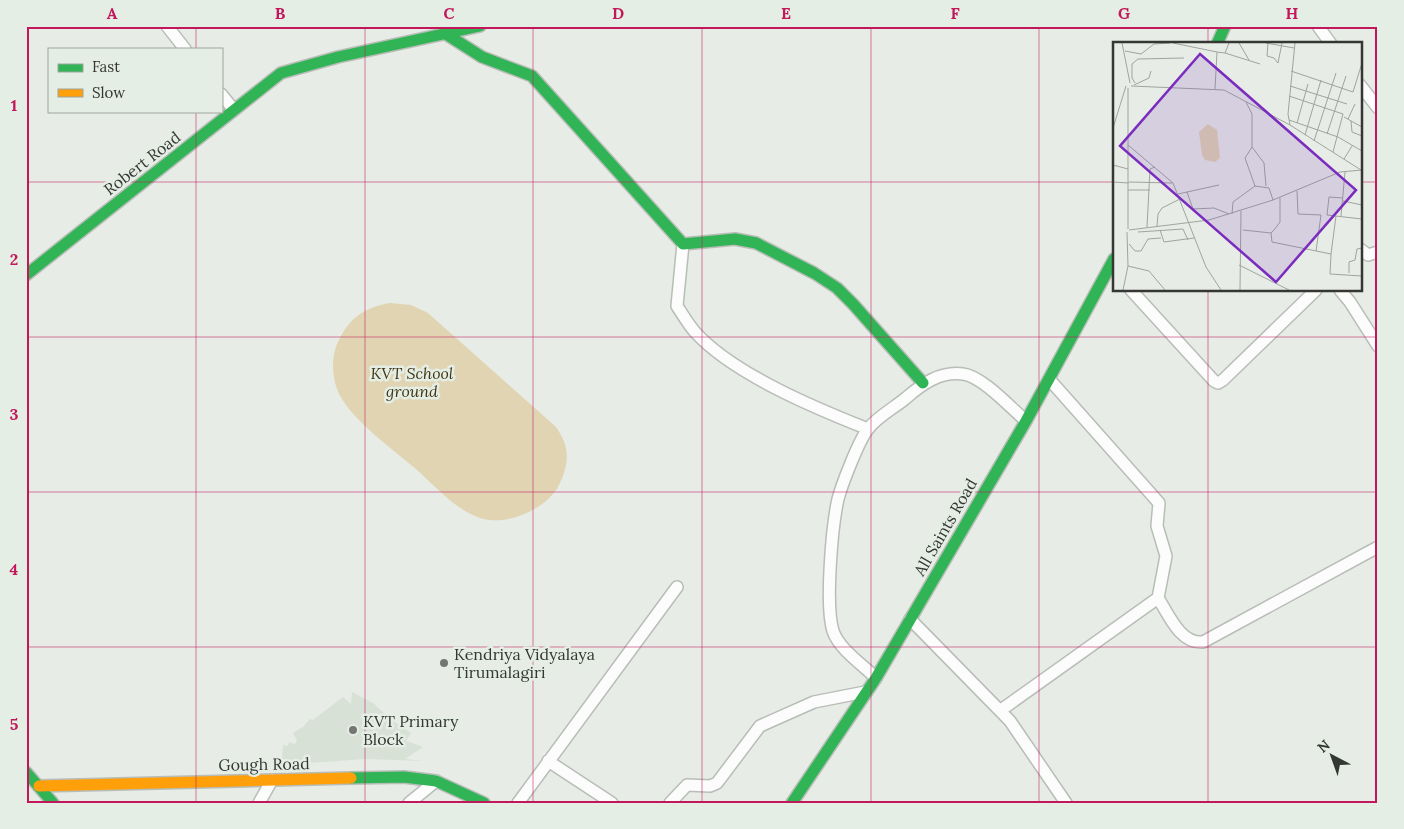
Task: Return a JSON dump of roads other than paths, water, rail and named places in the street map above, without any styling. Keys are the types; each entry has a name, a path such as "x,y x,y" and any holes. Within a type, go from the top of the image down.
{"street":[{"path":"168,26 184,48"},
{"name":"Robert Road","path":"26,275 281,74 338,57 480,26"},
{"path":"1218,42 1225,26"},
{"path":"1318,26 1329,42"},
{"path":"446,34 482,57 532,76 683,244 678,306 695,332 744,370 805,403 868,429"},
{"path":"1362,88 1378,108"},
{"path":"222,95 234,110"},
{"path":"1362,104 1370,98"},
{"path":"683,244 735,238 756,243 814,273 837,288 853,304 923,383"},
{"path":"1362,250 1368,255 1378,252"},
{"name":"All Saints Road","path":"792,803 876,678 1111,273"},
{"path":"1132,291 1214,381 1218,383 1315,291"},
{"path":"1341,291 1378,346"},
{"path":"876,678 840,643 833,630 830,611 830,580 838,500 845,479 868,429 923,383 950,374 965,374 990,390 1026,421"},
{"path":"1001,710 1158,598 1166,556 1157,526 1159,503 1049,379"},
{"path":"1158,598 1187,638 1194,642 1203,642 1378,546"},
{"path":"518,803 677,587"},
{"path":"910,618 1001,710 1066,803"},
{"path":"670,803 687,785 710,786 717,783 760,726 814,702 865,692"},
{"path":"548,761 612,803"},
{"path":"26,772 54,803"},
{"name":"Gough Road","path":"39,786 404,777 436,781 484,803"},
{"path":"259,803 272,780"},
{"path":"409,803 436,781"}],"place":[{"name":"Kendriya Vidyalaya Tirumalagiri","path":"444,663"},
{"name":"KVT Primary Block","path":"353,730"}],"park label":[{"name":"KVT School ground","path":"412,382"}]}
